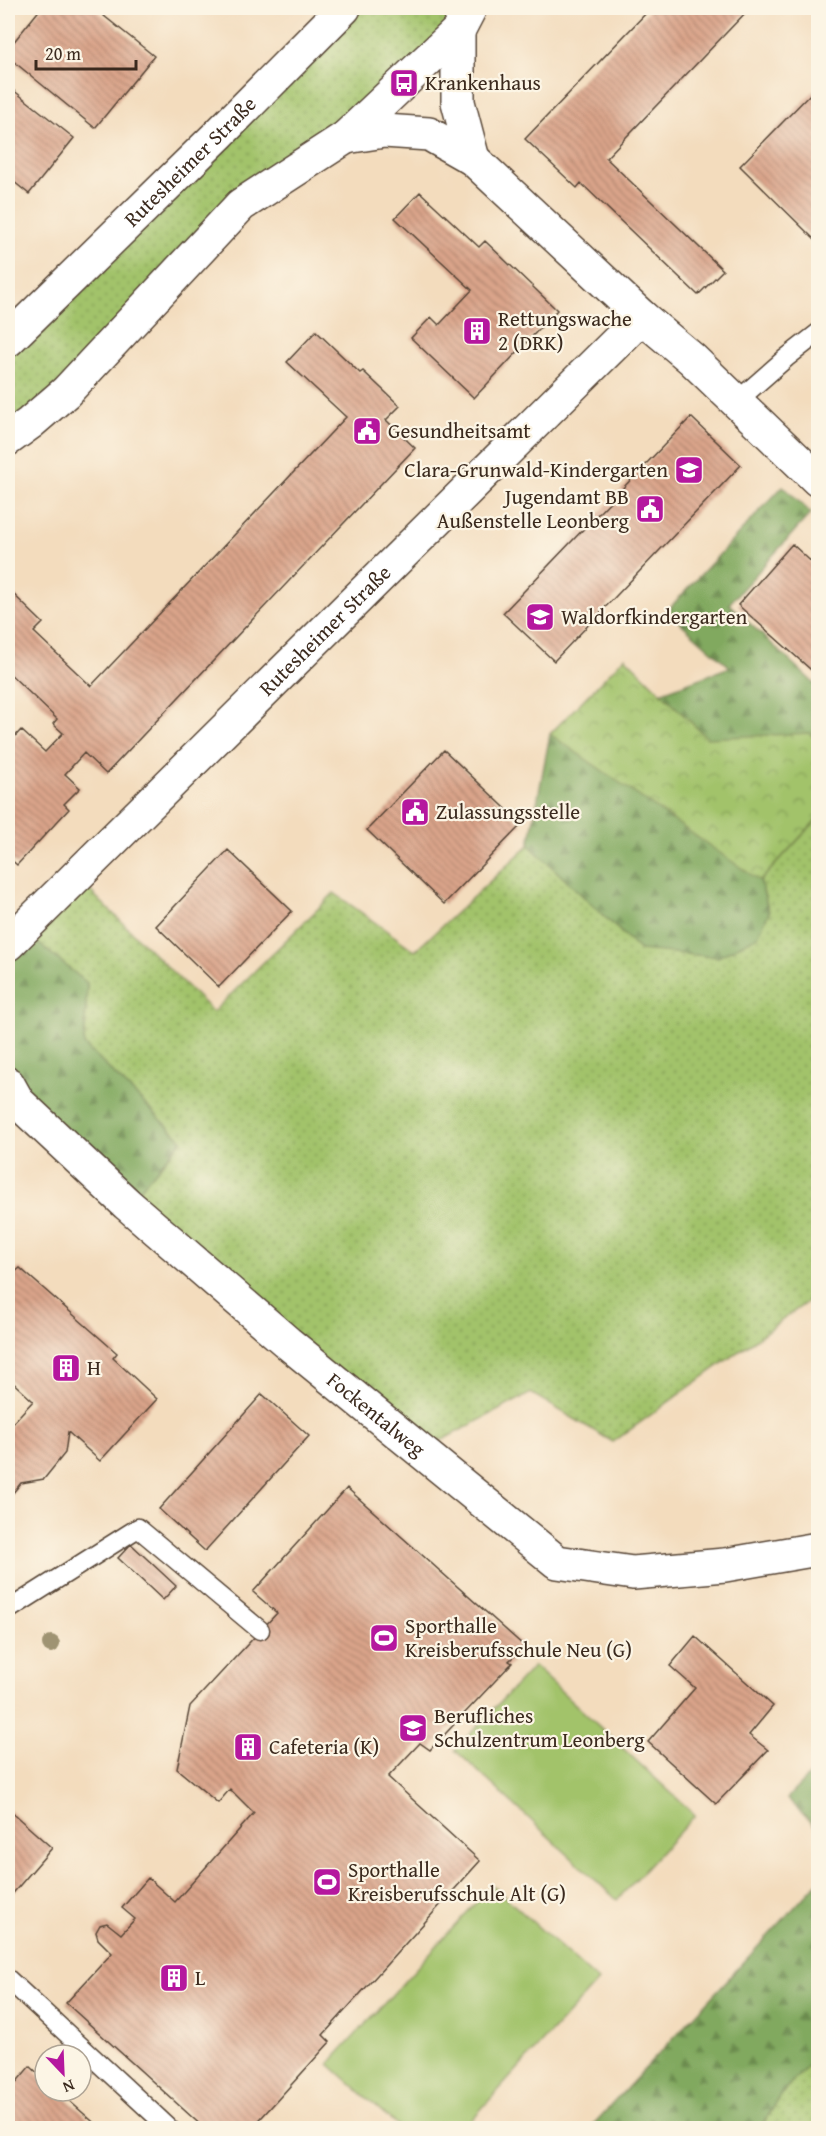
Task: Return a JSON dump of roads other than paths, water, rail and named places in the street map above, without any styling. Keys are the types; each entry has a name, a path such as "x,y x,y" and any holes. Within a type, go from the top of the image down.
{"street":[{"name":"Rutesheimer Straße","path":"8,340 344,8"},
{"path":"8,439 66,392 241,205 346,137 464,19"},
{"path":"464,19 459,102 473,159"},
{"path":"346,137 384,131 429,134 473,159 642,317 692,359 819,480"},
{"name":"Rutesheimer Straße","path":"8,944 642,317"},
{"name":"Fockentalweg","path":"8,1084 18,1102 127,1204 288,1343 556,1562 633,1573 725,1564 819,1549"}],"lane":[{"path":"736,402 786,358 819,333"},
{"path":"8,1610 138,1528 260,1630"},
{"path":"8,1979 169,2128"}],"place":[{"name":"Krankenhaus","path":"404,83"},
{"name":"Rettungswache 2 (DRK)","path":"477,331"},
{"name":"Gesundheitsamt","path":"367,431"},
{"name":"Clara-Grunwald-Kindergarten","path":"689,470"},
{"name":"Jugendamt BB Außenstelle Leonberg","path":"650,509"},
{"name":"Waldorfkindergarten","path":"540,617"},
{"name":"Zulassungsstelle","path":"415,812"},
{"name":"H","path":"66,1368"},
{"name":"Sporthalle Kreisberufsschule Neu (G)","path":"384,1638"},
{"name":"Berufliches Schulzentrum Leonberg","path":"413,1728"},
{"name":"Cafeteria (K)","path":"248,1747"},
{"name":"Sporthalle Kreisberufsschule Alt (G)","path":"327,1882"},
{"name":"L","path":"174,1978"}]}
